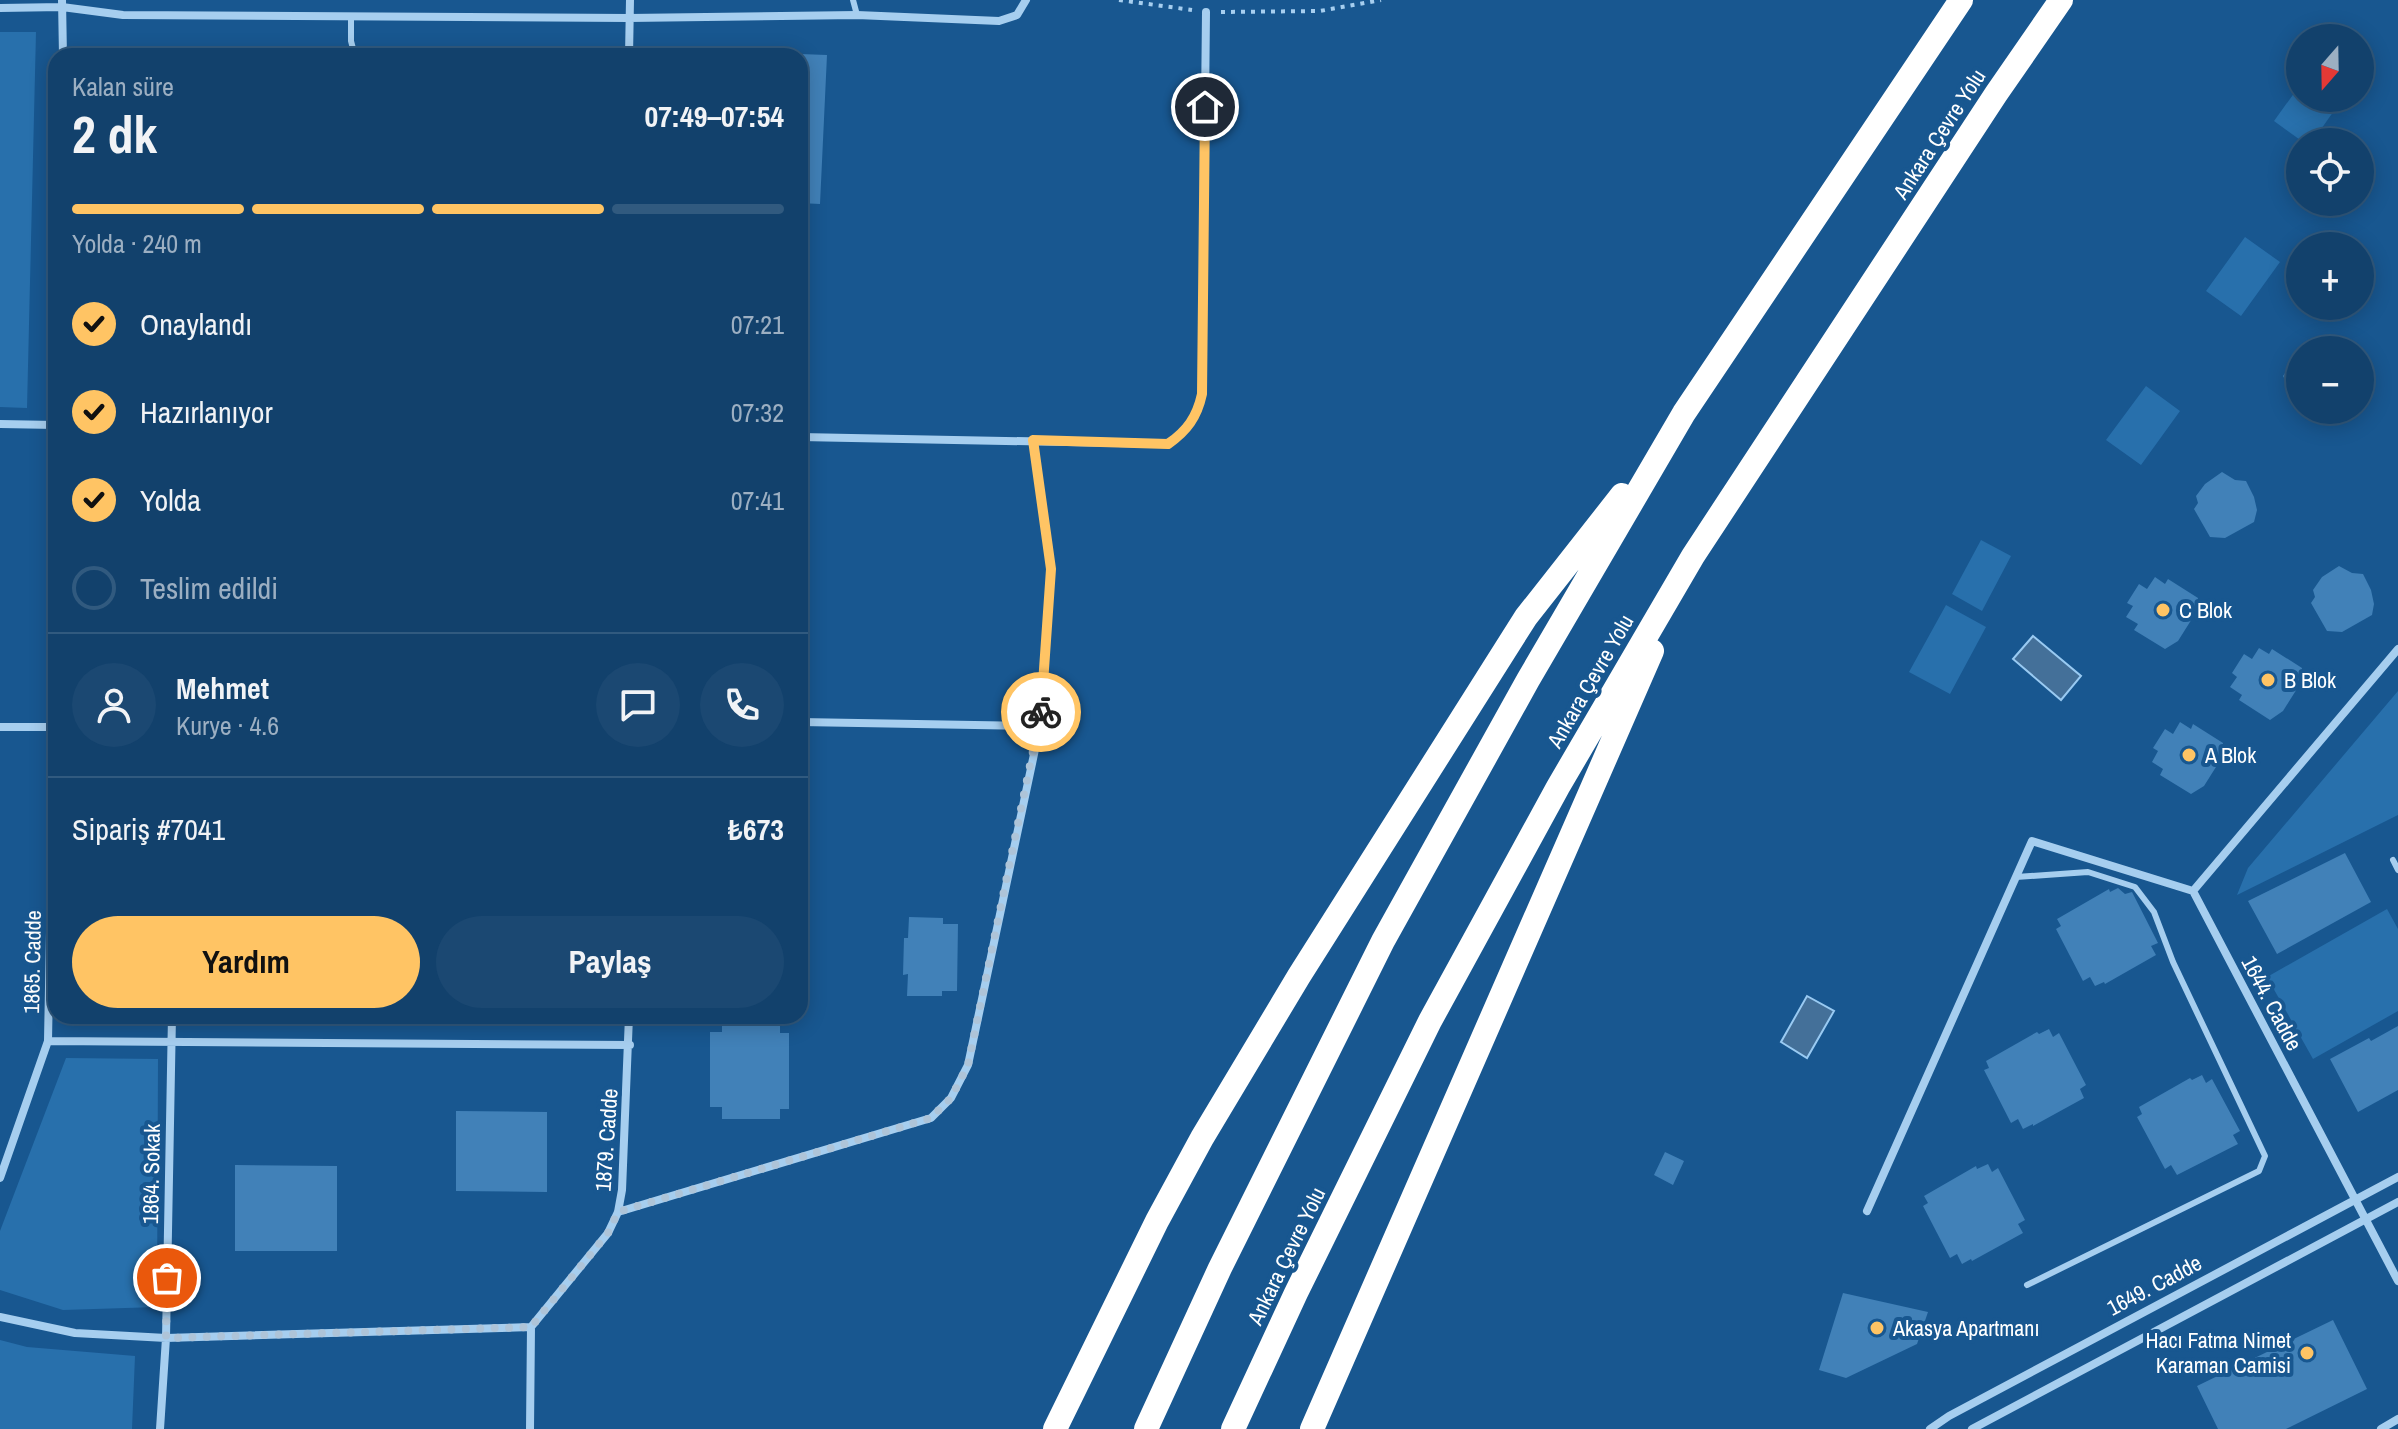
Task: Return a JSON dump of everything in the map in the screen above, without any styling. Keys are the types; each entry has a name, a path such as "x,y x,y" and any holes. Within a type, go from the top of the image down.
{"highway":[{"path":"1146,1429 1220,1268 1383,941 1528,680 1684,413 1961,0"},
{"name":"Ankara Çevre Yolu","path":"1233,1429 1296,1293 1430,1021 1558,787 1693,556 2061,0"},
{"path":"1055,1429 1157,1221 1202,1138 1299,976 1526,617 1684,413"},
{"path":"1312,1429 1519,954 1576,831 1693,556"}],"street":[{"path":"629,48 630,0"},
{"path":"0,8 62,3 123,15 629,18 857,15 999,21 1017,15 1026,0"},
{"path":"62,3 63,48"},
{"path":"808,437 1168,444 1189,427 1202,394 1206,12"},
{"path":"0,424 48,425"},
{"path":"618,1212 931,1118 951,1098 968,1065 1040,726 1051,569 1033,440"},
{"path":"1867,1211 2032,841 2193,891 2398,649"},
{"path":"808,722 1040,726"},
{"path":"0,727 48,727"},
{"name":"1644. Cadde","path":"2193,891 2398,1281"},
{"name":"1865. Cadde","path":"0,1178 48,1041 48,1024"},
{"name":"1864. Sokak","path":"160,1429 166,1338 172,1024"},
{"name":"1879. Cadde","path":"531,1327 608,1233 618,1212 629,1024"},
{"path":"48,1041 630,1045"},
{"name":"1649. Cadde","path":"1930,1429 2398,1177"},
{"name":"1649. Cadde","path":"1972,1429 2398,1202"},
{"path":"0,1317 75,1333 166,1338 531,1327 530,1429"},
{"path":"2381,1429 2398,1419"}],"lane":[{"path":"853,0 857,15"},
{"path":"351,16 353,48"},
{"path":"2393,860 2398,870"},
{"path":"2016,877 2088,872 2135,887 2154,912 2173,962 2265,1156 2259,1171 2027,1285"}],"path":[{"path":"1119,0 1206,12 1320,11 1381,0"}],"shaded area":[{"path":"0,32 36,32 27,408 0,407"},
{"path":"2286,104 2286,112 2333,112 2322,128 2286,130 2274,121"},
{"path":"2245,237 2280,262 2241,316 2206,291"},
{"path":"2146,386 2180,411 2141,465 2106,440"},
{"path":"1981,540 2011,556 1982,611 1952,594"},
{"path":"1946,605 1986,627 1950,694 1909,672"},
{"path":"2033,636 2081,676 2061,700 2013,659"},
{"path":"2398,691 2398,815 2237,895 2248,868"},
{"path":"2387,909 2398,929 2398,1011 2313,1059 2267,977"},
{"path":"1807,996 1834,1011 1807,1058 1781,1042"},
{"path":"66,1058 158,1059 157,1307 63,1310 0,1290 0,1231"},
{"path":"0,1340 27,1347 135,1356 132,1429 0,1429"}],"building":[{"path":"808,54 827,55 820,204 808,203"},
{"path":"2222,472 2235,480 2246,481 2257,510 2254,522 2225,538 2210,537 2194,509 2198,503 2196,496 2205,484"},
{"path":"2339,566 2352,573 2363,574 2371,590 2374,604 2372,615 2342,632 2327,631 2311,603 2315,597 2313,590 2322,577"},
{"name":"C Blok","path":"2155,577 2165,584 2168,579 2198,598 2195,614 2178,641 2165,649 2134,630 2138,624 2126,617 2133,606 2127,603 2139,584 2147,589"},
{"name":"B Blok","path":"2259,648 2269,654 2272,649 2302,668 2300,684 2283,711 2270,720 2239,700 2242,695 2230,687 2237,677 2232,673 2244,654 2252,659"},
{"name":"A Blok","path":"2180,722 2191,729 2193,724 2223,743 2221,759 2204,786 2191,794 2160,775 2163,769 2152,762 2158,751 2153,748 2165,729 2173,734"},
{"path":"2345,853 2371,902 2277,954 2248,901"},
{"path":"2118,888 2125,894 2132,892 2158,943 2151,946 2156,955 2105,984 2095,986 2090,977 2083,981 2056,929 2061,926 2057,919 2109,889 2110,892"},
{"path":"909,917 943,918 943,924 958,924 957,991 942,991 942,996 907,996 908,974 903,975 904,938 908,938"},
{"path":"780,1024 780,1033 789,1033 789,1109 780,1109 780,1119 722,1119 722,1107 710,1107 710,1032 722,1032 722,1025"},
{"path":"2398,1026 2398,1090 2358,1112 2330,1059"},
{"path":"2049,1029 2053,1037 2059,1033 2086,1085 2080,1089 2084,1098 2023,1129 2018,1119 2011,1123 1984,1070 1989,1068 1986,1061 2037,1032 2039,1034"},
{"path":"2202,1075 2206,1083 2212,1079 2240,1131 2233,1135 2238,1144 2177,1175 2171,1165 2165,1169 2137,1117 2142,1114 2139,1107 2190,1078 2192,1080"},
{"path":"456,1111 547,1112 547,1192 456,1191"},
{"path":"1665,1152 1684,1161 1673,1185 1654,1175"},
{"path":"1988,1164 1992,1172 1998,1168 2025,1220 2018,1224 2023,1233 1962,1264 1957,1254 1950,1258 1923,1206 1928,1203 1924,1196 1976,1166 1977,1169"},
{"path":"235,1165 337,1166 337,1251 235,1251"},
{"name":"Akasya Apartmanı","path":"1843,1293 1928,1312 1917,1344 1846,1378 1819,1370"},
{"name":"Hacı Fatma Nimet Karaman Camisi","path":"2333,1320 2367,1389 2286,1429 2218,1429 2197,1386"}],"way so far":[{"path":"167,1278 166,1338 531,1327 608,1233 618,1212 931,1118 958,1088 968,1065 1041,712"}],"place":[{"name":"C Blok","path":"2163,610"},
{"name":"B Blok","path":"2268,680"},
{"name":"A Blok","path":"2189,755"},
{"name":"Akasya Apartmanı","path":"1877,1328"},
{"name":"Hacı Fatma Nimet Karaman Camisi","path":"2307,1353"}],"route":[{"path":"1041,712 1051,569 1033,440 1168,444 1179,437 1195,417 1202,394 1205,107"}]}
